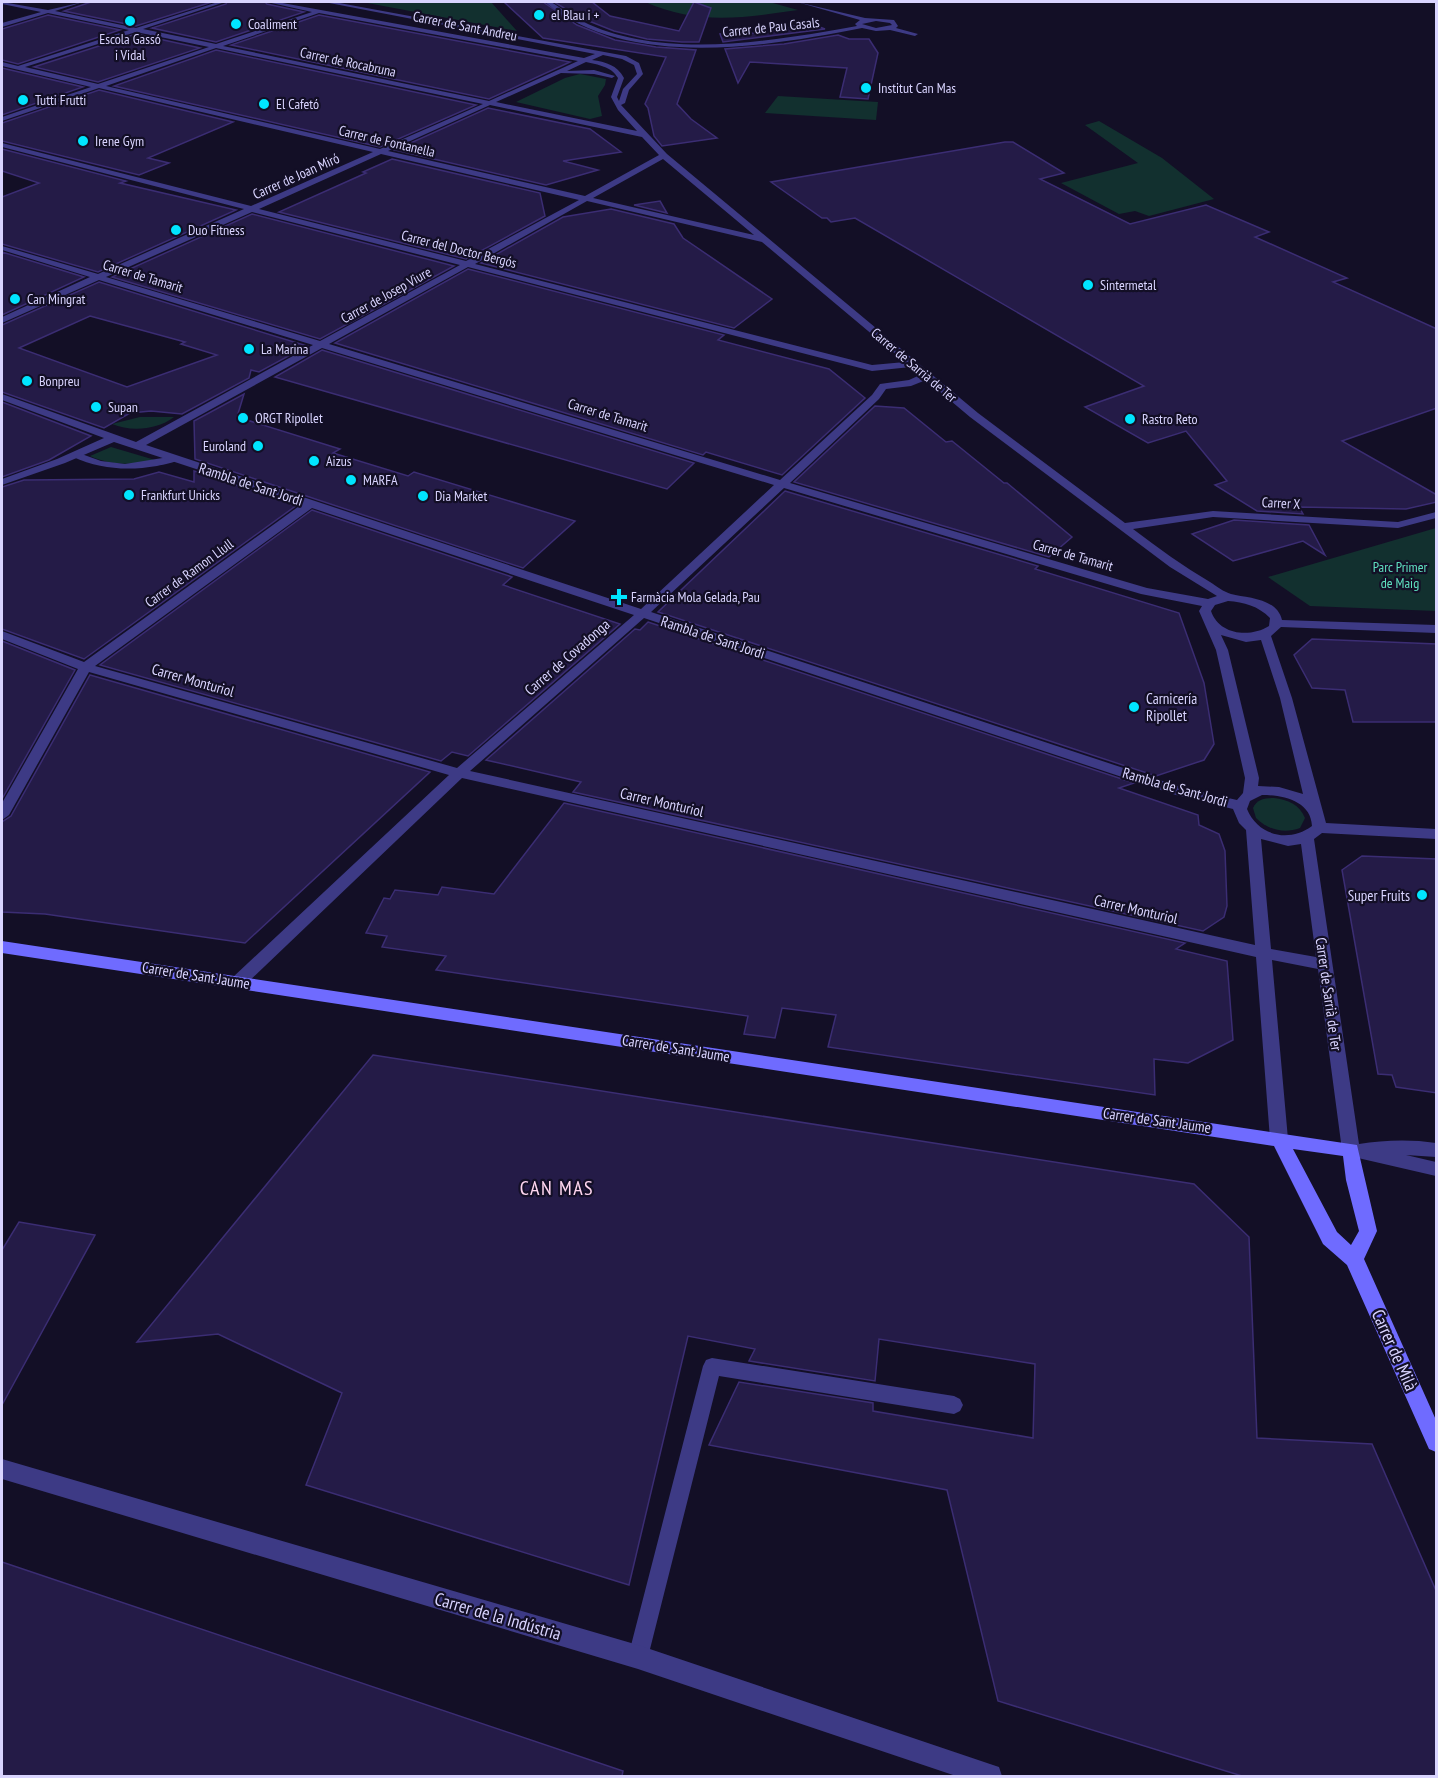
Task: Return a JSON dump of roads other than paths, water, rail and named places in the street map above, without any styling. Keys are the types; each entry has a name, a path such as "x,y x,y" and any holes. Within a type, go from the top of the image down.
{"street":[{"path":"2,25 80,2"},
{"path":"2,73 222,2"},
{"name":"Carrer de Sant Andreu","path":"270,2 585,60"},
{"name":"Carrer de Sant Andreu","path":"327,2 343,3 602,53"},
{"name":"Carrer de Pau Casals","path":"548,2 587,27 642,40 703,46 786,40 861,27 890,28"},
{"path":"800,2 865,20"},
{"name":"Carrer de Rocabruna","path":"2,3 644,135"},
{"path":"2,119 343,3"},
{"path":"861,27 858,22 882,19 895,23 895,26 890,28"},
{"path":"890,28 915,34"},
{"path":"602,53 624,57 636,64 640,74 626,89 620,109"},
{"name":"Carrer de Joan Miró","path":"2,320 602,53"},
{"path":"585,60 604,64 617,71 621,78"},
{"name":"Carrer de Fontanella","path":"2,64 585,201 766,241"},
{"path":"557,73 594,72 621,78"},
{"path":"620,109 614,96 621,78"},
{"name":"Carrer de Sarrià de Ter","path":"620,109 664,156 926,376 1174,565 1227,597"},
{"name":"Carrer del Doctor Bergós","path":"2,145 872,368 912,364"},
{"name":"Carrer de Josep Viure","path":"137,446 664,156"},
{"name":"Carrer de Tamarit","path":"2,248 1145,591 1208,603"},
{"name":"Carrer de Covadonga","path":"238,981 459,773 642,614 876,397 883,386 911,383 926,376"},
{"name":"Rambla de Sant Jordi","path":"2,397 113,438 642,614 1181,792 1240,806"},
{"path":"2,482 113,438"},
{"name":"Carrer de Ramon Llull","path":"85,667 310,504"},
{"name":"Carrer X","path":"1123,527 1213,514 1398,525 1437,515"},
{"path":"1211,626 1236,637 1265,635 1275,628 1276,616 1262,604 1227,597 1208,603 1204,608 1204,616 1222,650 1252,778 1250,793"},
{"path":"1277,623 1437,629"},
{"name":"Carrer Monturiol","path":"2,635 85,667 459,773 1325,965"},
{"path":"1265,635 1286,698 1314,810 1320,823 1313,833"},
{"path":"2,816 85,667"},
{"path":"1314,810 1307,802 1285,792 1272,790 1250,793 1243,799 1240,806 1240,814 1252,830 1287,841 1313,833 1437,834"},
{"path":"1252,830 1279,1139"},
{"name":"Carrer de Sarrià de Ter","path":"1313,833 1325,965 1351,1150"},
{"name":"Carrer de Sant Jaume","path":"2,947 1351,1150 1437,1169"},
{"name":"Carrer de Milà","path":"1279,1139 1330,1238 1354,1259 1437,1442"},
{"name":"Carrer de Sant Jaume","path":"1351,1150 1415,1147 1437,1150"},
{"path":"1351,1150 1354,1180 1368,1231 1354,1259"},
{"name":"Carrer de la Indústria","path":"2,1469 638,1657 990,1776"}],"lane":[{"path":"76,454 90,462 108,467 182,461"},
{"path":"638,1657 712,1366 954,1405"}],"place":[{"name":"el Blau i +","path":"539,15"},
{"name":"Escola Gassó i Vidal","path":"130,21"},
{"name":"Coaliment","path":"236,24"},
{"name":"Institut Can Mas","path":"866,88"},
{"name":"Tutti Frutti","path":"23,100"},
{"name":"El Cafetó","path":"264,104"},
{"name":"Irene Gym","path":"83,141"},
{"name":"Duo Fitness","path":"176,230"},
{"name":"Sintermetal","path":"1088,285"},
{"name":"Can Mingrat","path":"15,299"},
{"name":"La Marina","path":"249,349"},
{"name":"Bonpreu","path":"27,381"},
{"name":"Supan","path":"96,407"},
{"name":"ORGT Ripollet","path":"243,418"},
{"name":"Rastro Reto","path":"1130,419"},
{"name":"Euroland","path":"258,446"},
{"name":"Aizus","path":"314,461"},
{"name":"MARFA","path":"351,480"},
{"name":"Frankfurt Unicks","path":"129,495"},
{"name":"Dia Market","path":"423,496"},
{"name":"Farmàcia Mola Gelada, Pau","path":"619,597"},
{"name":"Carnicería Ripollet","path":"1134,707"},
{"name":"Super Fruits","path":"1422,895"}],"district":[{"name":"CAN MAS","path":"557,1188"}],"park label":[{"name":"Parc Primer de Maig","path":"1400,576"}]}
